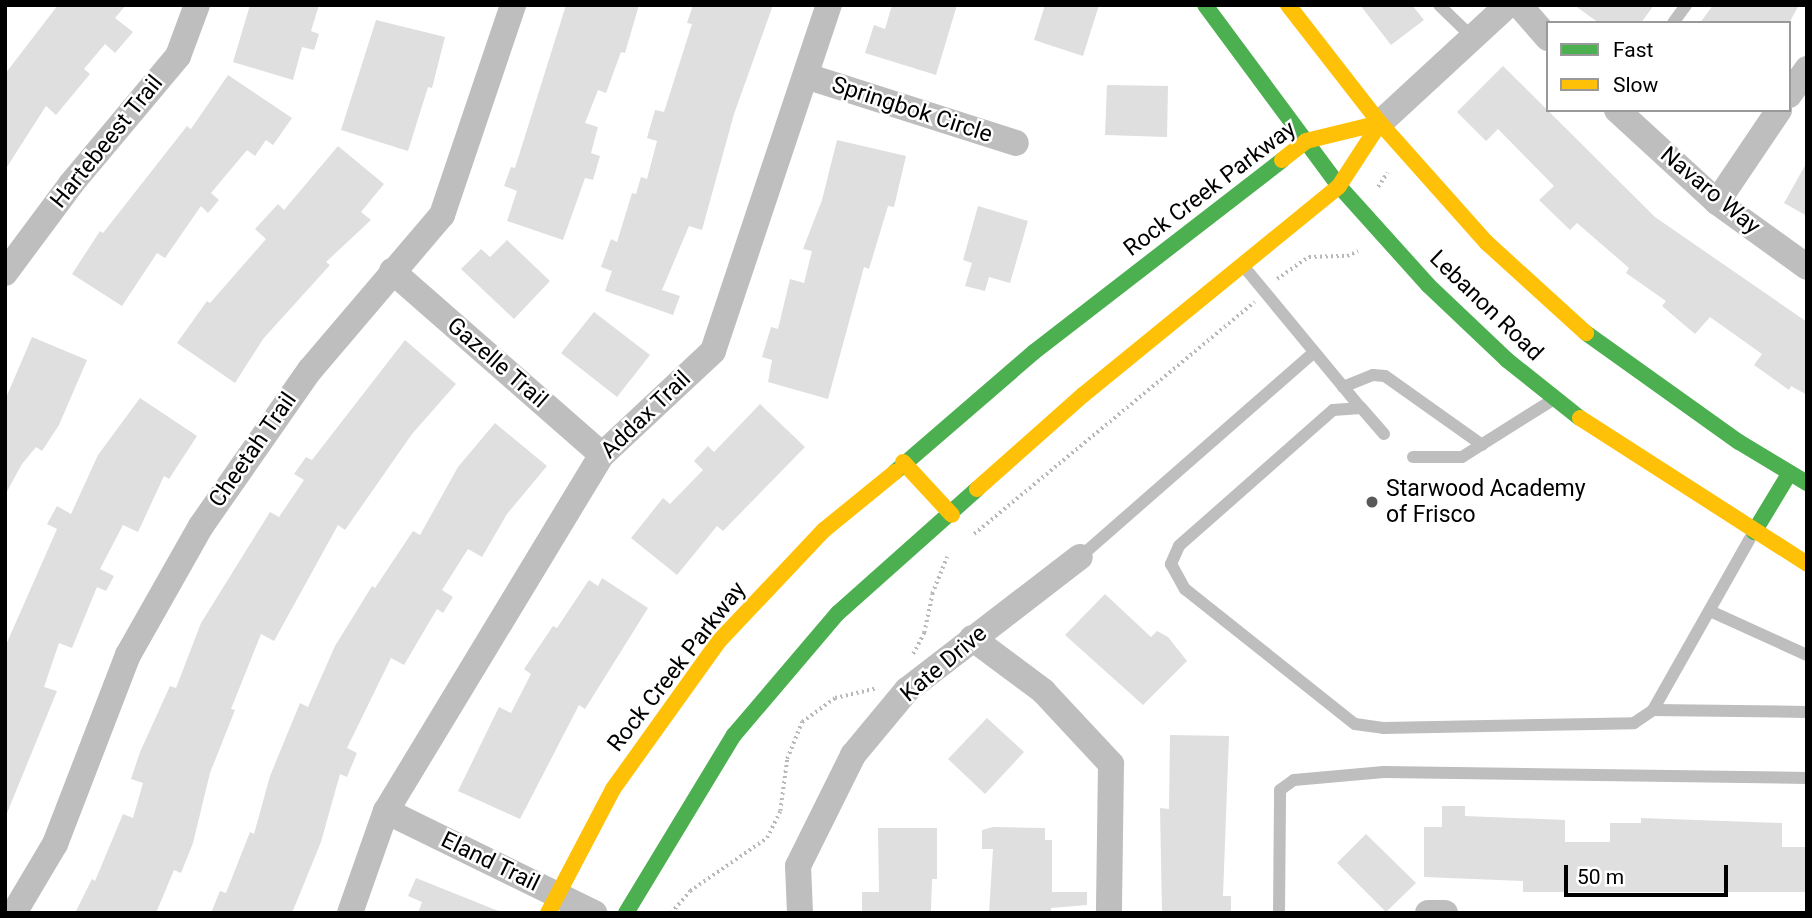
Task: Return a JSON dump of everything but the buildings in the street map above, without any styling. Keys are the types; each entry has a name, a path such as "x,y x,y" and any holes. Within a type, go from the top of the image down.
{"street":[{"name":"Hartebeest Trail","path":"5,273 71,184 177,56 197,5"},
{"name":"Cheetah Trail","path":"13,913 55,844 112,689 171,577 280,410 445,208 513,5"},
{"name":"Addax Trail","path":"350,913 386,811 601,455 713,351 809,77 830,5"},
{"name":"Lebanon Road","path":"1205,5 1339,186 1429,285 1554,399 1754,532 1807,564"},
{"name":"Lebanon Road","path":"1288,5 1380,123 1487,243 1567,319 1789,474 1807,483"},
{"path":"626,913 686,809 743,725 838,613 1083,395 1339,186 1380,123 1508,5"},
{"path":"1519,5 1546,36"},
{"path":"1791,92 1807,69"},
{"name":"Springbok Circle","path":"809,77 1016,143"},
{"name":"Navaro Way","path":"1619,112 1717,202 1807,267"},
{"path":"1717,202 1778,112"},
{"name":"Rock Creek Parkway","path":"553,904 613,789 719,641 824,530 903,462 990,394 1034,352 1306,141 1380,123"},
{"name":"Gazelle Trail","path":"392,271 601,455"},
{"path":"903,462 951,515"},
{"path":"1754,532 1789,474"},
{"name":"Kate Drive","path":"800,913 798,866 853,755 906,690 1080,556"},
{"path":"972,638 1043,691 1111,764 1109,913"},
{"name":"Eland Trail","path":"386,811 553,904 594,913"},
{"path":"1428,913 1445,913"}],"lane":[{"path":"1439,5 1472,37"},
{"path":"1674,21 1686,5"},
{"path":"1242,265 1384,434"},
{"path":"1080,556 1314,352"},
{"path":"1343,387 1373,375 1385,376 1482,445"},
{"path":"1413,457 1462,457 1554,399"},
{"path":"1361,408 1333,410 1179,546 1171,564 1185,589 1355,724 1383,728 1634,723 1653,710 1754,532"},
{"path":"1710,611 1807,656"},
{"path":"1653,710 1807,712"},
{"path":"1279,913 1280,790 1294,780 1384,772 1807,778"}],"path":[{"path":"1361,211 1404,147"},
{"path":"969,538 1265,292 1282,273 1309,257 1348,256 1359,248"},
{"path":"908,663 924,633 932,594 949,553"},
{"path":"671,913 690,891 767,838 780,811 787,759 802,722 835,698 882,687"}],"traffic: fast":[{"path":"1205,5 1339,186 1428,285 1507,360 1580,418"},
{"path":"895,472 1034,352 1282,160"},
{"path":"1586,333 1739,442 1807,483"},
{"path":"1754,532 1789,474"},
{"path":"626,913 734,735 838,613 977,489"}],"traffic: slow":[{"path":"1288,5 1380,123 1487,243 1586,333"},
{"path":"1282,160 1306,141 1380,123"},
{"path":"977,489 1083,395 1339,186 1380,123"},
{"path":"1580,418 1807,564"},
{"path":"903,462 952,515"},
{"path":"548,913 613,789 719,641 824,530 895,472"}],"place":[{"name":"Starwood Academy of Frisco","path":"1372,502"}]}
